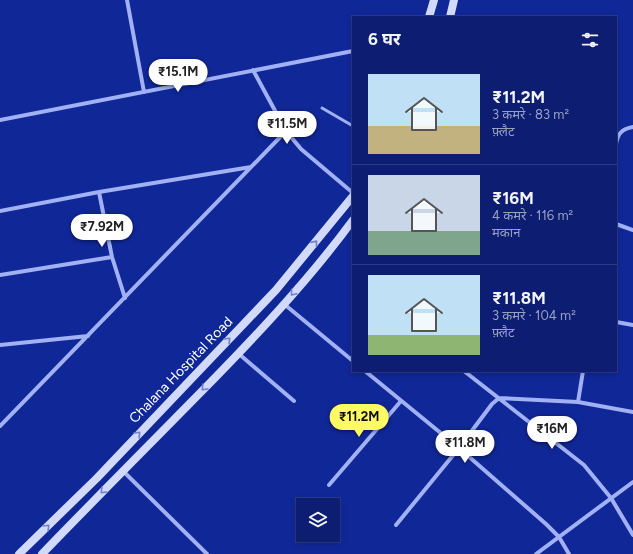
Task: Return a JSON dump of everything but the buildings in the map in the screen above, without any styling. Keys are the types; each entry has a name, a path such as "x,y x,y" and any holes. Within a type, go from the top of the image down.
{"street":[{"path":"127,0 144,92"},
{"path":"430,16 434,0"},
{"path":"450,16 454,0"},
{"path":"0,120 352,51"},
{"path":"254,70 286,131 301,149 352,194"},
{"path":"617,136 622,130 633,127"},
{"path":"0,426 286,131"},
{"path":"0,211 99,192 251,167"},
{"path":"99,192 112,257 124,298"},
{"name":"Chalana Hospital Road","path":"19,554 97,478 276,290 352,196"},
{"name":"Chalana Hospital Road","path":"42,554 238,354 284,304 352,221"},
{"path":"617,224 633,230"},
{"path":"0,275 112,257"},
{"path":"284,304 352,360"},
{"path":"617,322 633,325"},
{"path":"0,345 88,336"},
{"path":"238,354 294,401"},
{"path":"366,372 459,448 546,524 559,537 569,554"},
{"path":"465,372 584,465 611,498 633,535"},
{"path":"578,402 583,372"},
{"path":"396,525 459,448 492,404 499,398 578,402 633,412"},
{"path":"329,485 401,401"},
{"path":"123,471 207,554"},
{"path":"536,554 633,482"}],"lane":[{"path":"322,108 352,125"}]}
